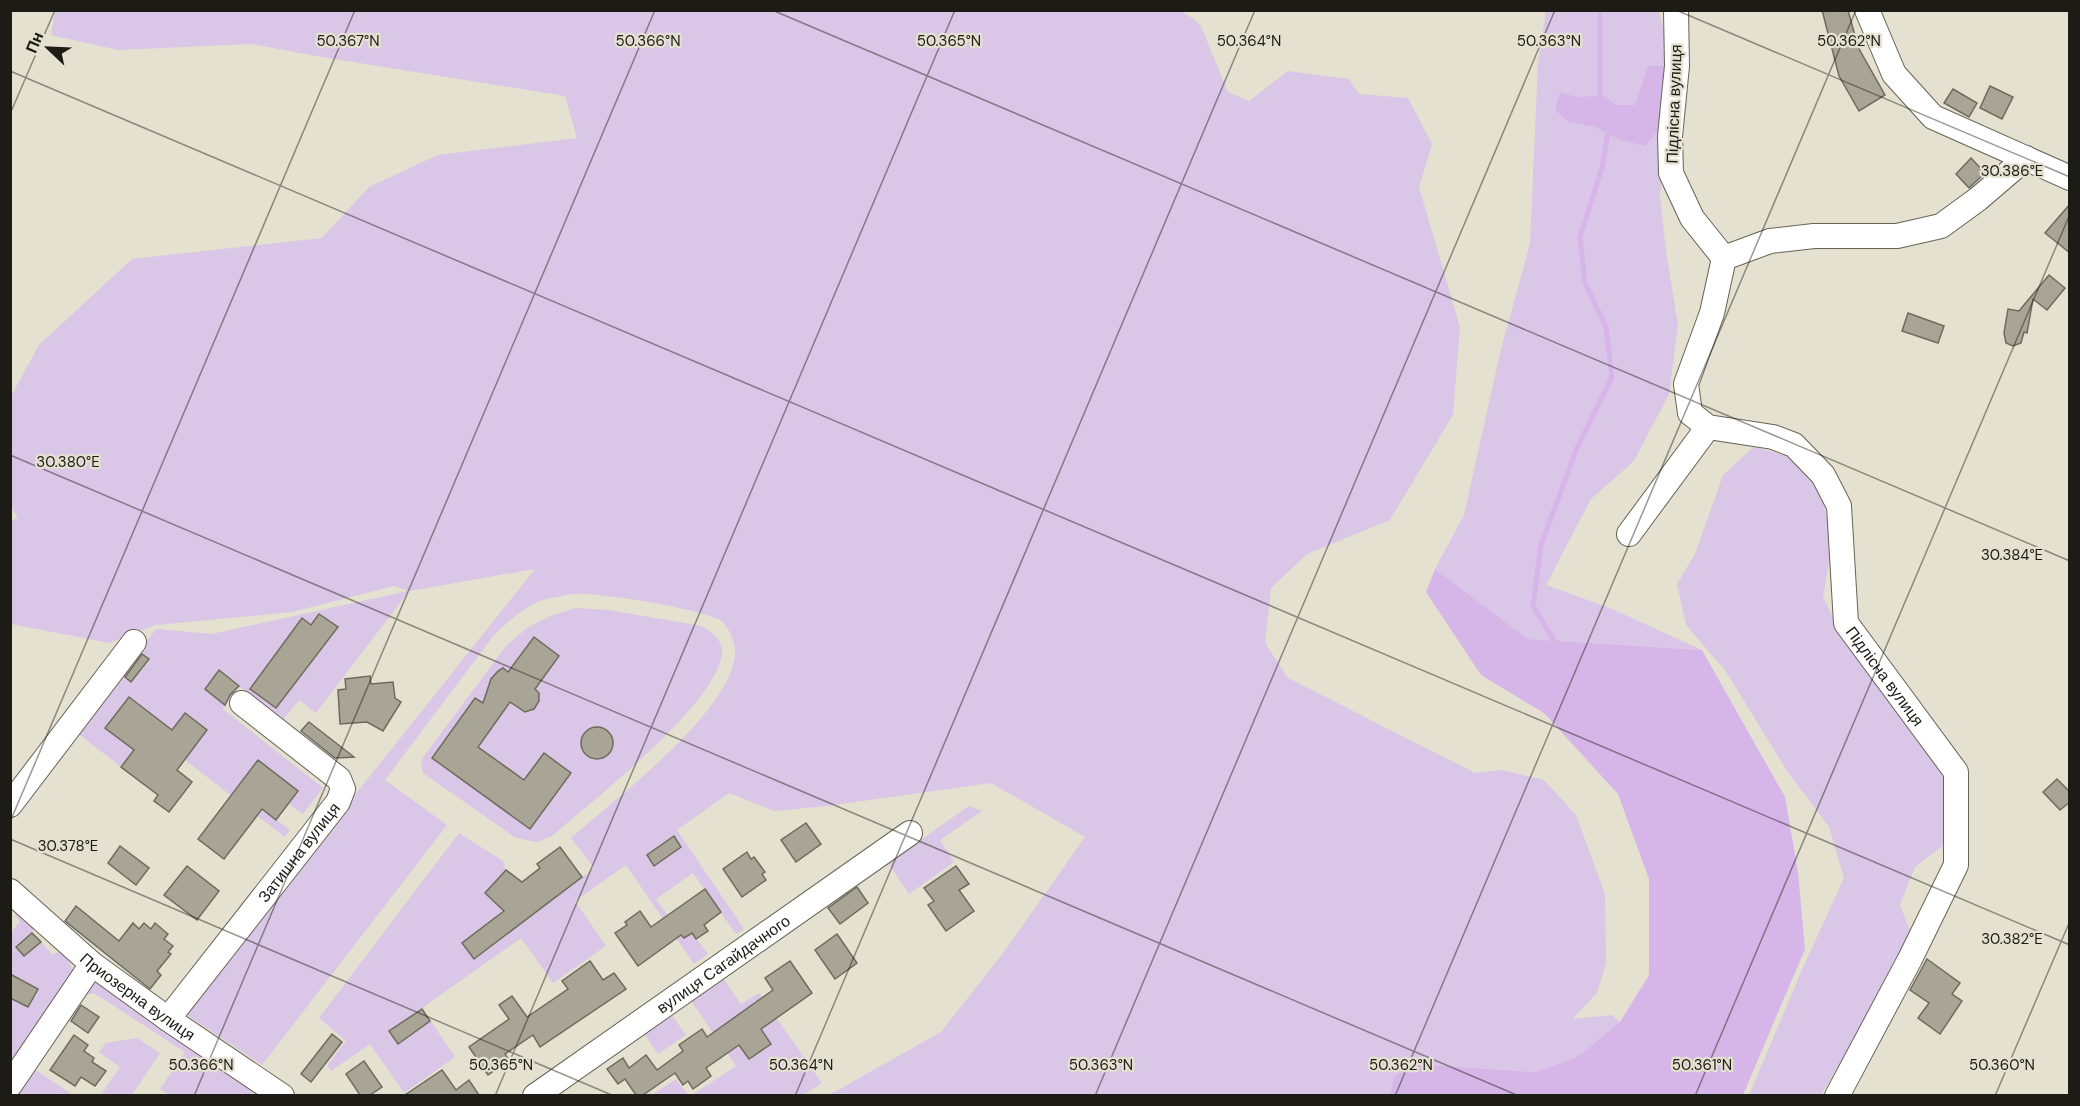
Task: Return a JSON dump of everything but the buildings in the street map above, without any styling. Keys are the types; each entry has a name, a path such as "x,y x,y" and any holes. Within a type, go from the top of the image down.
{"street":[{"name":"Підлісна вулиця","path":"1676,10 1677,66 1670,136 1671,173 1692,218 1724,258"},
{"path":"1867,10 1894,74 1933,117 2070,178"},
{"path":"1629,534 1708,427 1690,413 1686,384 1712,313 1724,258 1770,241 1814,236 1897,236 1941,226 1978,199 2026,158"},
{"name":"Підлісна вулиця","path":"1708,427 1773,437 1794,445 1823,475 1839,506 1846,623 1956,772 1956,865 1910,959 1837,1095"},
{"path":"10,805 134,642"},
{"name":"Затишна вулиця","path":"168,1019 338,802 343,789 339,779 242,703"},
{"name":"вулиця Сагайдачного","path":"535,1095 910,833"},
{"name":"Приозерна вулиця","path":"10,891 92,964 277,1094"},
{"path":"10,1085 92,964"}],"shaded area":[{"path":"55,11 1182,11 1200,24 1228,92 1249,101 1288,71 1349,79 1359,94 1408,98 1432,144 1419,187 1460,327 1453,415 1390,520 1307,554 1271,588 1265,643 1288,678 1475,773 1502,770 1544,780 1576,815 1605,894 1606,963 1597,993 1572,1019 1612,1015 1620,1022 1577,1057 1535,1072 1419,1064 1394,1076 1390,1095 829,1095 941,1032 1004,952 1085,837 991,783 827,806 774,811 729,793 677,830 744,929 736,934 693,873 656,899 683,938 692,933 708,954 694,964 626,865 575,901 606,946 553,983 521,938 422,1008 455,1057 404,1093 370,1044 331,1071 327,1066 346,1041 319,1018 459,833 503,861 506,870 485,893 504,911 462,943 475,959 594,868 571,838 668,753 714,701 729,677 735,650 729,631 721,621 694,611 649,602 573,594 546,599 532,605 494,635 385,780 447,825 262,1065 182,1012 535,569 409,591 316,713 299,700 284,719 239,686 223,709 323,788 303,814 288,803 298,791 258,760 236,789 290,830 285,837 185,760 158,795 77,733 156,629 212,634 408,591 394,586 292,612 156,625 109,643 11,624 11,521 18,518 11,507 11,396 39,345 132,259 322,238 369,187 438,155 577,138 565,96 251,44 118,50 51,35"},
{"path":"1546,11 1659,11 1671,61 1660,196 1678,325 1669,394 1634,461 1591,499 1546,585 1610,608 1702,650 1528,639 1435,569 1464,515 1501,349 1530,244 1538,63"},
{"path":"1648,66 1666,66 1664,123 1645,146 1618,139 1595,127 1569,122 1555,110 1560,92 1576,97 1604,96 1616,105 1635,105"},
{"path":"1754,447 1788,456 1822,487 1831,549 1823,597 1844,639 1949,777 1949,823 1944,845 1915,867 1900,905 1911,933 1885,988 1821,1095 1749,1095 1844,878 1829,827 1787,771 1725,670 1686,625 1677,584 1695,554 1723,475"},
{"path":"1435,569 1528,639 1702,650 1785,797 1798,872 1805,949 1743,1095 1390,1095 1394,1076 1419,1064 1535,1072 1577,1057 1620,1022 1649,975 1649,879 1618,794 1544,713 1481,675 1426,592"},
{"path":"575,608 609,610 701,626 719,640 722,653 715,674 700,698 677,724 622,777 552,836 537,842 516,838 423,773 421,760 506,646 527,628 551,616"},
{"path":"969,806 982,811 940,840 954,862 909,894 888,863"},
{"path":"18,912 34,926 32,933 52,954 59,952 67,959 72,968 72,975 11,1069 10,934 20,921 14,915"},
{"path":"723,978 741,1004 759,993 822,1083 803,1095 692,1095 736,1066 691,1001"},
{"path":"90,981 106,987 151,1023 237,1078 253,1095 170,1095 160,1089 185,1052 94,993 87,995 79,988"},
{"path":"671,1014 686,1035 658,1054 644,1034"},
{"path":"137,1038 160,1053 132,1095 101,1095 120,1067 99,1052 106,1043"},
{"path":"34,1069 73,1095 17,1096"},
{"path":"676,1079 688,1095 652,1095"}],"waterway":[{"path":"1600,10 1600,102"},
{"path":"1558,647 1533,606 1541,545 1577,448 1612,377 1606,327 1585,283 1580,237 1602,168 1609,127"}]}
